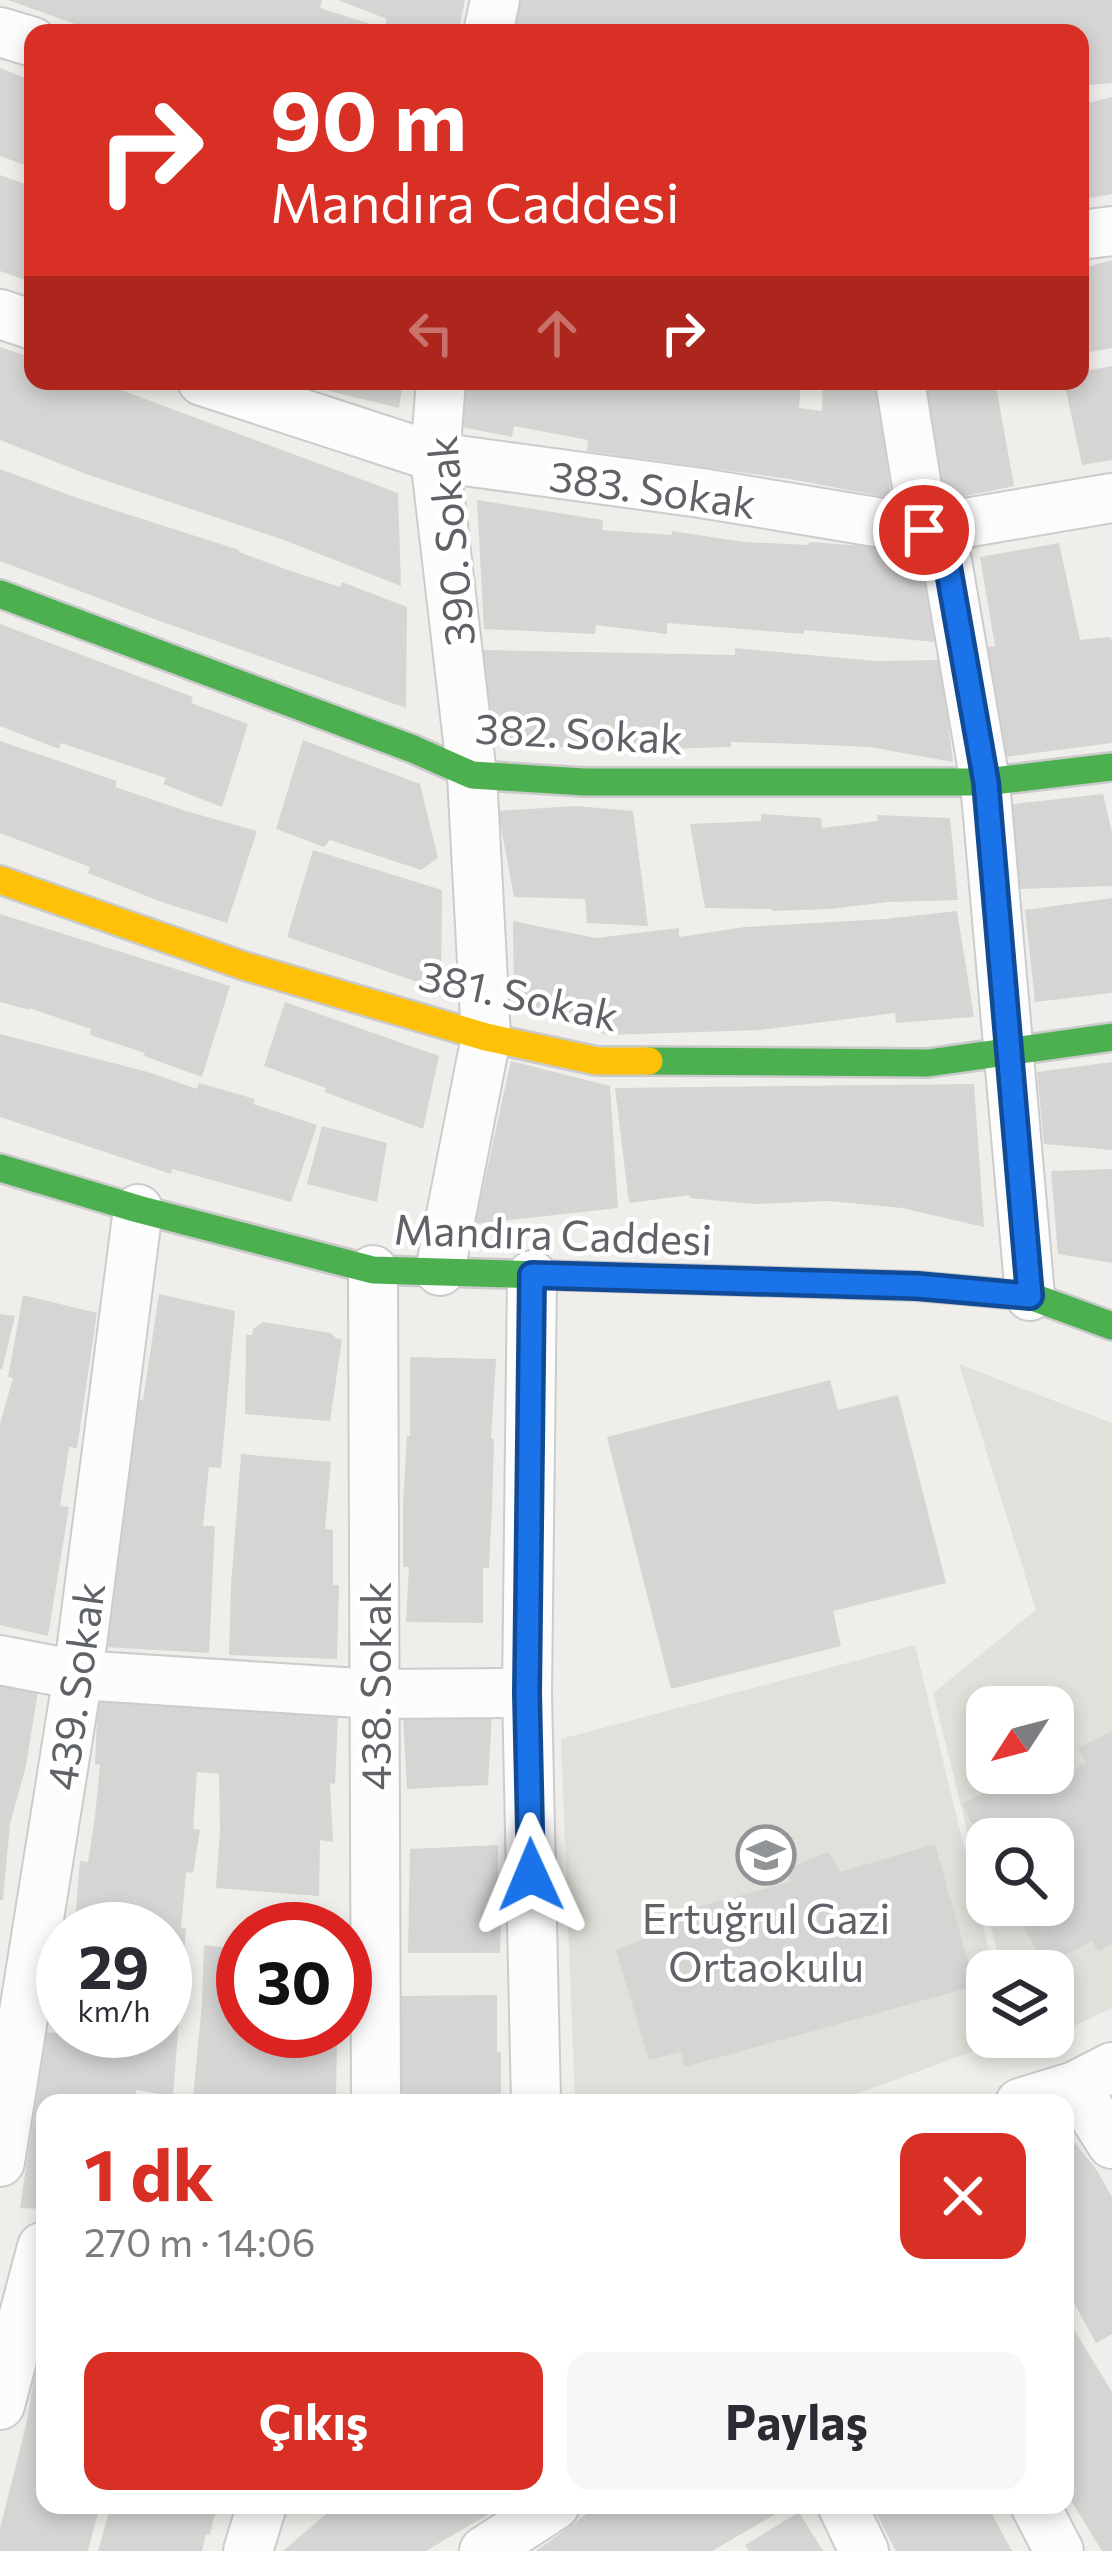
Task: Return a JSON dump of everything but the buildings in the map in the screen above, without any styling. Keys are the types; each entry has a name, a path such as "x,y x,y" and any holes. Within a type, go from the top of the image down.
{"street":[{"name":"383. Sokak","path":"229,390 435,458 701,493 924,530 1112,498"},
{"name":"390. Sokak","path":"440,390 435,458 472,775 486,1037 440,1271"},
{"path":"901,390 924,530 947,561 986,782 1030,1296"},
{"name":"382. Sokak","path":"0,594 472,775 584,782 986,782 1112,766"},
{"name":"381. Sokak","path":"0,880 244,966 486,1037 597,1061 928,1063 1112,1037"},
{"name":"Mandıra Caddesi","path":"0,1168 373,1270 917,1286 1030,1296 1112,1326"},
{"name":"439. Sokak","path":"0,2162 78,1676 138,1208"},
{"name":"438. Sokak","path":"373,1270 376,2094"},
{"path":"532,1275 527,1693 536,2094"},
{"path":"0,1660 78,1676 374,1694 527,1693"},
{"path":"1045,2094 1093,2077 1112,2144"},
{"path":"0,2405 29,2246"},
{"path":"248,2551 259,2514"},
{"path":"484,2551 540,2514"},
{"path":"846,2514 864,2551"},
{"path":"1040,2514 1059,2551"}],"shaded area":[{"path":"959,1364 1112,1423 1112,2008 1074,2026 1074,1950 997,1950 991,1926 1074,1926 1074,1818 966,1818 966,1826 933,1693 1036,1610"},
{"name":"Ertuğrul Gazi Ortaokulu","path":"915,1645 966,1855 966,1926 983,1926 989,1950 966,1950 966,2054 856,2094 575,2094 561,1739"}],"traffic: fast":[{"path":"0,594 472,775 584,782 985,782 1112,767"},
{"path":"649,1061 928,1063 1112,1037"},
{"path":"0,1168 373,1270 917,1286 1030,1296 1112,1326"}],"traffic: slow":[{"path":"0,880 244,966 486,1037 597,1061 649,1061"}],"place":[{"name":"Ertuğrul Gazi Ortaokulu","path":"766,1855"}],"route":[{"path":"531,1875 527,1693 532,1275 917,1286 1030,1296 986,782 947,561 924,530"}]}
